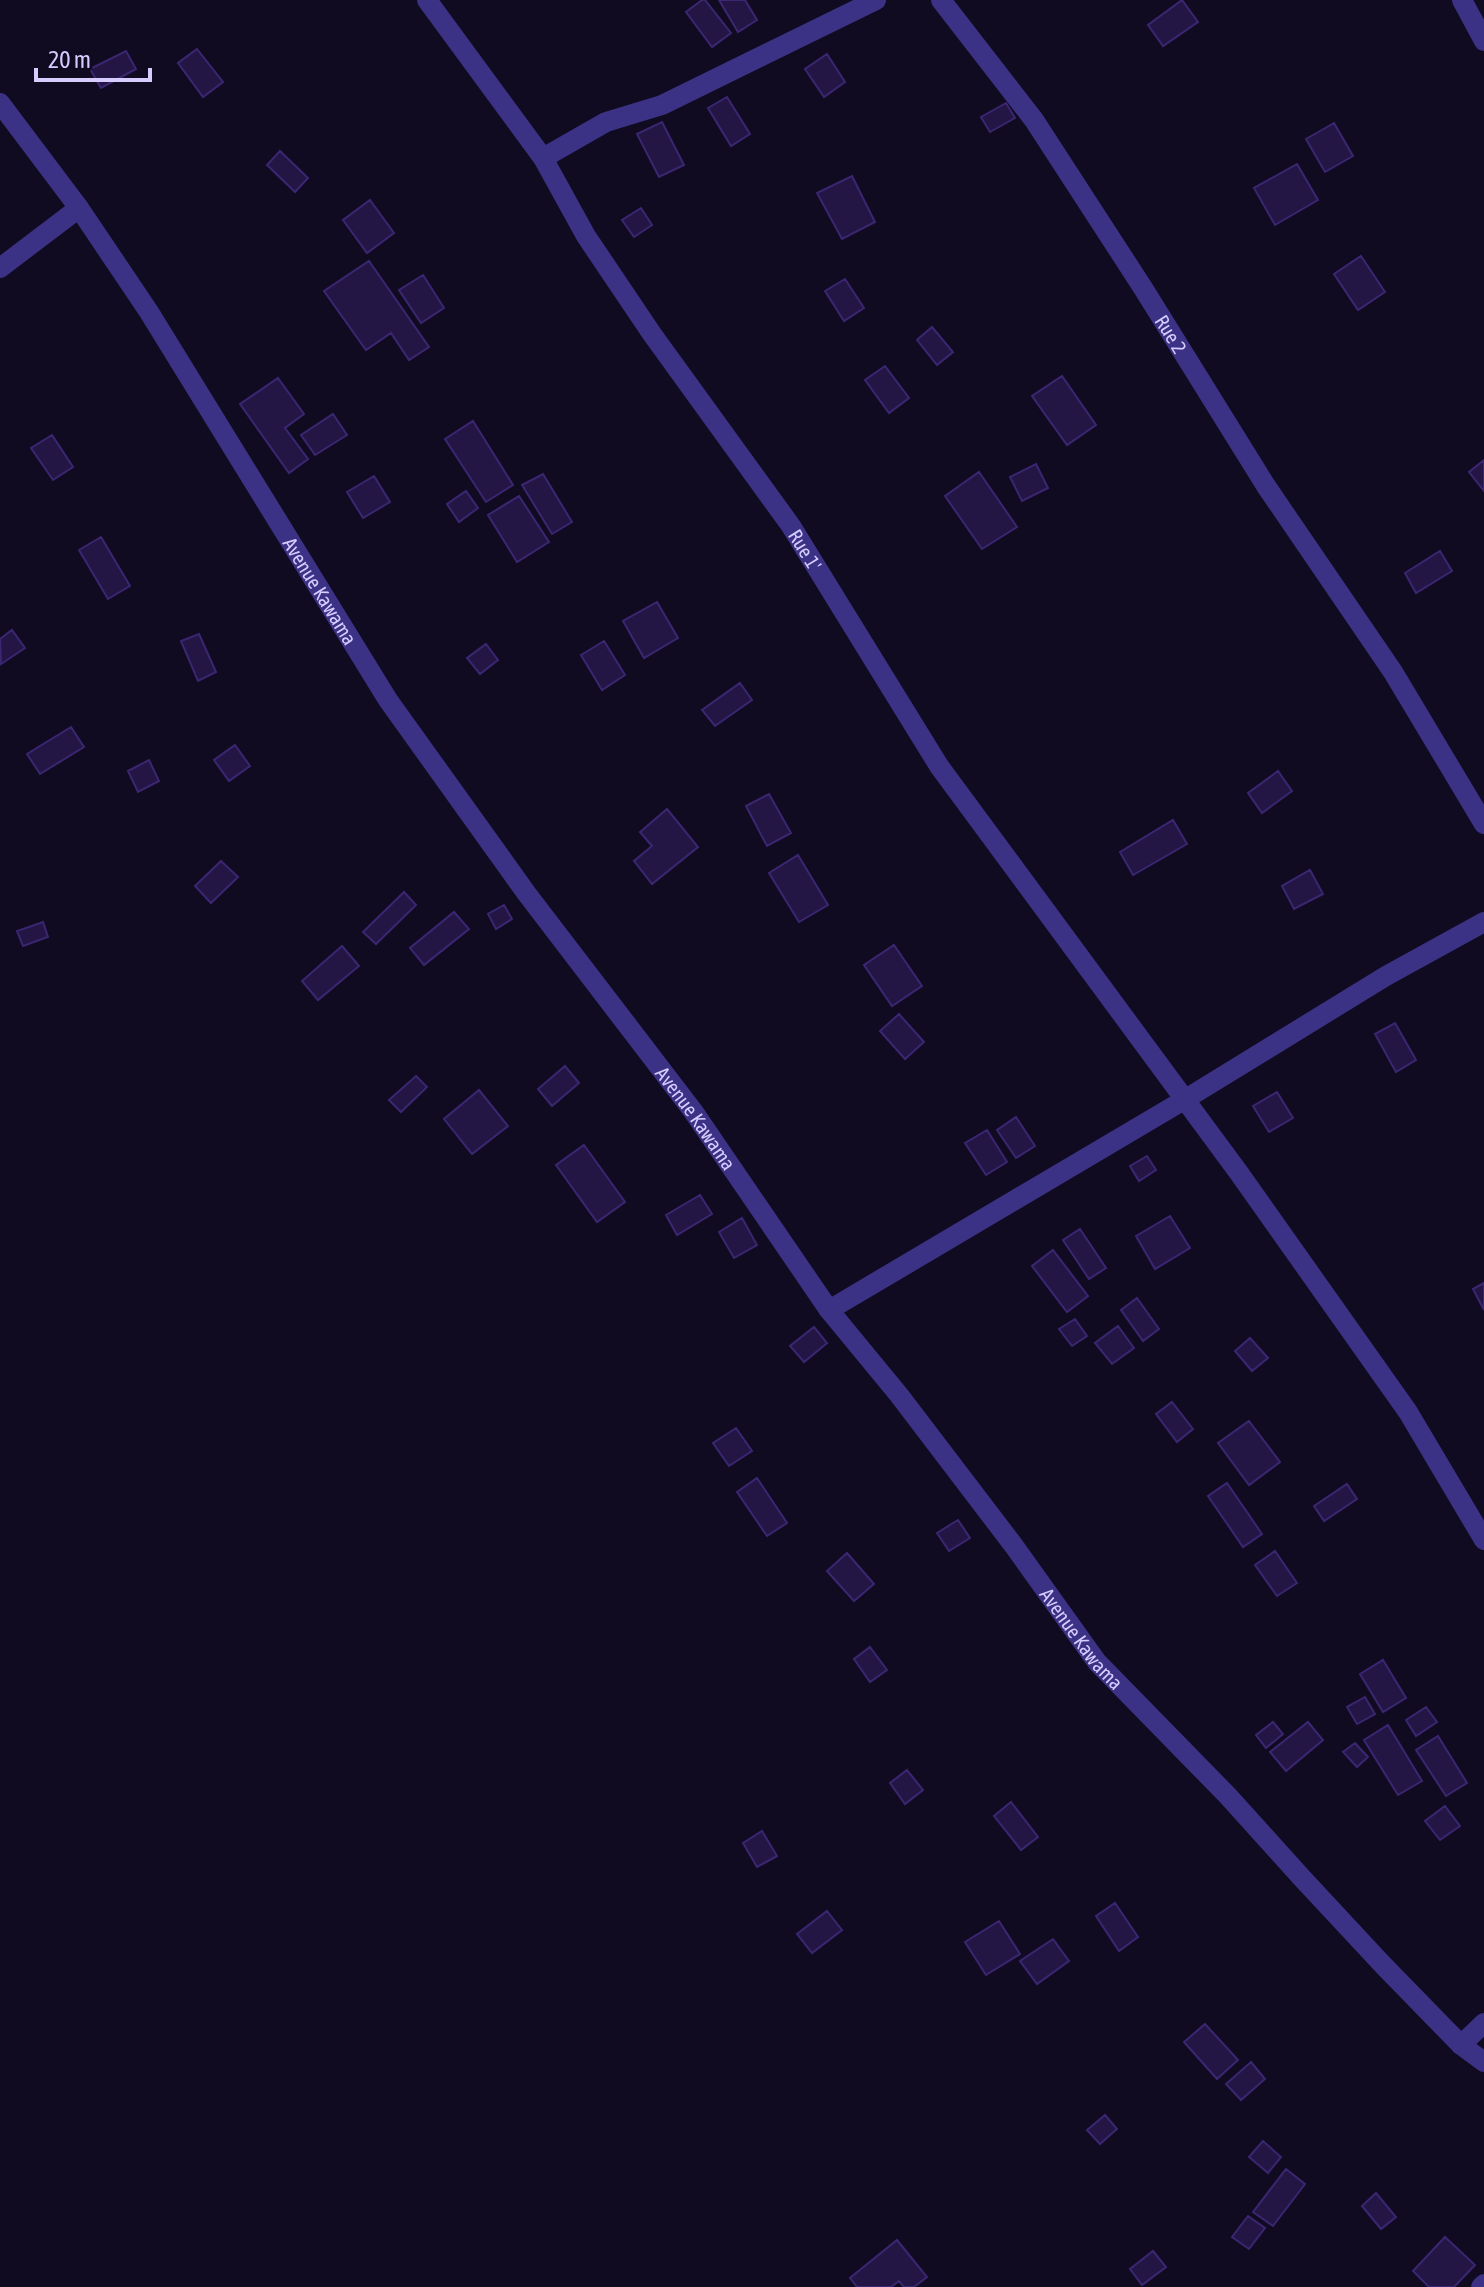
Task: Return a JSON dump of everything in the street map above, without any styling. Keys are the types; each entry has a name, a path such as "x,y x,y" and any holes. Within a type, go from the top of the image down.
{"street":[{"name":"Rue 1'","path":"427,0 543,158 586,236 652,334 791,526 939,766 1239,1173 1408,1412 1484,1540"},
{"path":"543,158 606,122 662,105 876,0"},
{"name":"Rue 2","path":"941,0 1034,120 1266,486 1393,672 1484,824"},
{"path":"1462,0 1484,41"},
{"name":"Avenue Kawama","path":"0,103 79,208 149,312 388,700 527,894 693,1111 829,1310 987,1510 1097,1662 1228,1796 1461,2045 1484,2062"},
{"path":"0,268 79,208"},
{"path":"829,1310 1184,1100 1386,976 1484,922"},
{"path":"1461,2045 1484,2023"}],"building":[{"path":"702,0 731,33 712,47 686,12"},
{"path":"719,0 745,0 757,20 738,32"},
{"path":"1182,0 1198,22 1163,46 1148,25"},
{"path":"197,49 223,82 203,97 178,63"},
{"path":"126,51 136,69 101,88 90,69"},
{"path":"827,54 845,82 824,97 805,69"},
{"path":"727,97 750,134 731,146 708,108"},
{"path":"1006,103 1015,118 990,132 981,117"},
{"path":"662,122 684,165 659,177 637,134"},
{"path":"1334,123 1353,156 1325,172 1306,139"},
{"path":"280,151 308,178 295,192 267,165"},
{"path":"1297,164 1318,200 1275,225 1254,188"},
{"path":"852,176 875,222 842,239 817,193"},
{"path":"370,200 394,233 367,253 343,220"},
{"path":"641,208 652,225 634,237 622,220"},
{"path":"1361,256 1385,292 1358,310 1334,274"},
{"path":"369,261 429,347 409,360 391,333 366,350 324,291"},
{"path":"423,275 444,308 421,323 399,290"},
{"path":"845,279 864,308 844,321 825,291"},
{"path":"932,327 953,352 937,365 917,340"},
{"path":"885,366 909,398 889,413 865,380"},
{"path":"1062,376 1096,425 1067,445 1032,396"},
{"path":"278,378 304,414 285,428 308,459 289,473 240,404"},
{"path":"333,414 347,435 315,455 301,435"},
{"path":"473,421 513,485 486,502 445,439"},
{"path":"52,435 73,467 53,480 31,448"},
{"path":"1484,460 1484,491 1469,472"},
{"path":"1036,464 1048,488 1022,501 1010,477"},
{"path":"979,472 1017,527 982,549 945,496"},
{"path":"543,474 572,522 552,534 522,485"},
{"path":"374,476 390,502 363,518 347,492"},
{"path":"466,491 478,508 459,522 447,504"},
{"path":"519,496 549,542 517,562 488,515"},
{"path":"101,537 130,586 108,599 79,550"},
{"path":"1440,551 1452,571 1416,593 1405,573"},
{"path":"657,602 678,638 644,658 623,621"},
{"path":"12,630 25,648 1,664 0,639"},
{"path":"199,634 216,672 198,681 181,641"},
{"path":"604,641 625,675 602,690 581,655"},
{"path":"486,644 498,660 480,674 467,658"},
{"path":"740,683 752,700 715,726 702,710"},
{"path":"71,727 84,747 40,774 27,754"},
{"path":"235,745 250,766 229,781 214,760"},
{"path":"149,760 159,781 138,792 128,771"},
{"path":"1278,771 1292,791 1262,813 1248,793"},
{"path":"769,794 791,833 767,846 746,806"},
{"path":"667,809 698,847 652,884 634,861 652,846 640,832"},
{"path":"1173,820 1187,844 1133,875 1120,852"},
{"path":"798,855 828,905 799,922 769,873"},
{"path":"221,861 238,877 211,903 195,886"},
{"path":"1310,870 1323,894 1294,909 1282,886"},
{"path":"404,892 416,905 376,944 363,932"},
{"path":"504,905 512,919 496,929 488,914"},
{"path":"454,912 469,929 424,965 410,948"},
{"path":"43,922 48,937 23,946 17,931"},
{"path":"894,945 922,986 892,1006 864,965"},
{"path":"342,946 359,966 318,1000 302,981"},
{"path":"899,1014 924,1042 905,1059 880,1031"},
{"path":"1395,1023 1416,1060 1396,1072 1375,1034"},
{"path":"565,1066 579,1083 552,1106 538,1089"},
{"path":"416,1076 427,1087 401,1112 389,1100"},
{"path":"479,1090 508,1126 472,1154 444,1119"},
{"path":"1277,1092 1293,1118 1269,1132 1253,1106"},
{"path":"1016,1117 1035,1146 1016,1158 997,1130"},
{"path":"987,1130 1007,1162 986,1175 965,1143"},
{"path":"584,1145 625,1202 597,1222 556,1165"},
{"path":"1147,1156 1156,1170 1139,1181 1130,1166"},
{"path":"700,1195 712,1214 677,1235 666,1215"},
{"path":"1170,1216 1190,1248 1155,1269 1136,1236"},
{"path":"742,1218 757,1245 734,1258 719,1232"},
{"path":"1080,1229 1106,1268 1089,1279 1063,1240"},
{"path":"1053,1250 1088,1296 1067,1312 1032,1266"},
{"path":"1484,1283 1484,1310 1473,1289"},
{"path":"1137,1298 1159,1329 1143,1341 1121,1310"},
{"path":"1075,1319 1087,1336 1072,1346 1059,1329"},
{"path":"1118,1326 1134,1348 1112,1364 1095,1343"},
{"path":"814,1327 827,1343 804,1362 790,1346"},
{"path":"1250,1338 1268,1358 1252,1371 1235,1351"},
{"path":"1172,1402 1193,1429 1177,1442 1156,1414"},
{"path":"1249,1421 1280,1462 1249,1485 1218,1443"},
{"path":"736,1428 752,1451 729,1466 713,1443"},
{"path":"757,1478 787,1523 767,1536 737,1492"},
{"path":"1227,1483 1262,1534 1243,1547 1208,1496"},
{"path":"1347,1484 1357,1499 1324,1521 1314,1506"},
{"path":"958,1520 970,1538 949,1551 937,1533"},
{"path":"1275,1551 1297,1583 1277,1596 1255,1565"},
{"path":"847,1553 874,1584 854,1601 827,1571"},
{"path":"870,1647 887,1670 870,1682 854,1659"},
{"path":"1383,1660 1406,1698 1383,1712 1360,1674"},
{"path":"1365,1697 1375,1714 1357,1724 1347,1707"},
{"path":"1426,1707 1437,1722 1416,1736 1406,1720"},
{"path":"1273,1722 1283,1734 1266,1748 1256,1735"},
{"path":"1308,1722 1323,1740 1286,1771 1270,1752"},
{"path":"1388,1725 1422,1781 1398,1795 1364,1740"},
{"path":"1438,1736 1467,1783 1446,1796 1416,1750"},
{"path":"1355,1743 1368,1757 1357,1767 1343,1752"},
{"path":"907,1770 923,1790 905,1804 890,1783"},
{"path":"1011,1802 1038,1837 1021,1850 994,1816"},
{"path":"1445,1806 1460,1826 1440,1840 1425,1821"},
{"path":"762,1831 777,1856 757,1867 743,1843"},
{"path":"1115,1903 1138,1937 1119,1951 1096,1916"},
{"path":"827,1911 842,1930 812,1953 797,1934"},
{"path":"999,1921 1020,1954 986,1975 965,1942"},
{"path":"1053,1939 1069,1961 1037,1984 1020,1961"},
{"path":"1205,2024 1238,2060 1217,2079 1184,2042"},
{"path":"1251,2062 1265,2079 1241,2100 1226,2084"},
{"path":"1105,2115 1117,2129 1100,2144 1087,2130"},
{"path":"1263,2141 1281,2157 1268,2173 1249,2157"},
{"path":"1286,2169 1305,2184 1273,2226 1253,2212"},
{"path":"1376,2193 1396,2217 1381,2229 1362,2206"},
{"path":"1248,2216 1265,2228 1249,2249 1232,2237"},
{"path":"1445,2237 1475,2265 1454,2287 1429,2287 1413,2271"},
{"path":"897,2240 927,2277 914,2287 904,2287 899,2281 891,2287 857,2287 850,2278"},
{"path":"1153,2251 1166,2267 1142,2285 1130,2269"}]}
